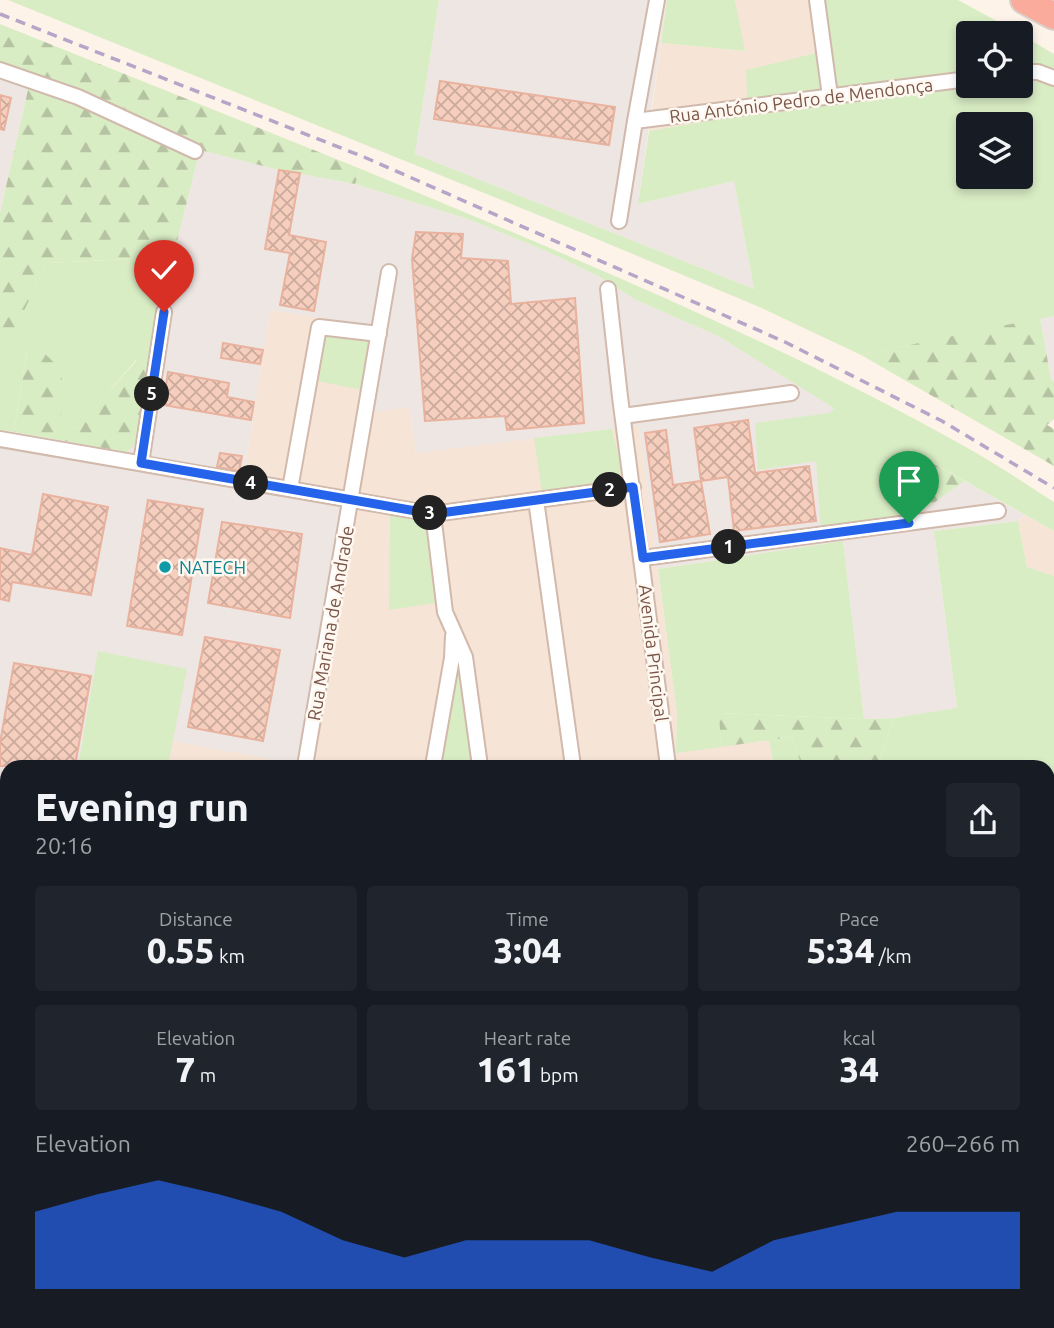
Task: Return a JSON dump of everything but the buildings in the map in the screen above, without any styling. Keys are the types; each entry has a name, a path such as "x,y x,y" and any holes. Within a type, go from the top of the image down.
{"highway":[{"path":"1024,0 1054,16"}],"street":[{"path":"620,220 657,0"},
{"path":"817,0 830,96"},
{"path":"0,70 78,97 195,151"},
{"path":"1033,72 1054,78"},
{"name":"Rua António Pedro de Mendonça","path":"635,121 956,80"},
{"name":"Rua Mariana de Andrade","path":"306,760 389,272"},
{"name":"Avenida Principal","path":"608,289 667,760"},
{"path":"141,463 164,312"},
{"path":"290,489 319,327 379,334"},
{"path":"623,416 791,393"},
{"path":"0,439 433,514 633,487"},
{"path":"536,500 572,760"},
{"path":"643,558 998,511"},
{"path":"433,514 445,612 465,657 479,760"},
{"path":"434,760 452,658 454,631"}],"shaded area":[{"path":"439,0 667,0 638,204 734,181 754,289 415,154"},
{"path":"735,0 823,0 829,50 748,114 649,131 661,43 744,51"},
{"path":"0,62 32,72 0,213"},
{"path":"200,150 279,170 355,184 468,219 546,251 598,276 636,300 718,336 835,408 1025,515 1018,521 934,531 957,709 894,718 864,719 843,541 658,569 639,426 416,453 409,407 373,412 386,329 270,310 242,487 345,504 298,760 275,760 172,741 169,760 0,760 0,430 126,452 150,368 156,306 173,257"},
{"path":"270,310 386,329 373,411 409,407 416,453 639,425 677,713 676,752 769,740 773,760 295,760 242,487"},
{"path":"1054,316 1054,382 1051,379 1040,318"},
{"path":"1025,515 1054,531 1054,576 1027,567 1018,521"},
{"path":"172,741 279,760 169,760"}],"green space":[{"path":"8,0 439,0 415,154 754,289 734,181 638,204 649,131 748,114 746,70 829,50 823,0 958,0 997,21 956,21 956,98 1033,98 1033,42 1054,54 1054,316 861,355 757,306"},
{"path":"667,0 735,0 745,51 661,43"},
{"path":"0,24 361,169 355,184 279,170 200,150 173,257 47,263 6,348 0,348 0,213 32,72 0,62"},
{"path":"361,169 667,299 891,407 976,453 1054,502 1054,531 908,449 895,509 917,515 821,529 816,461 758,470 755,423 830,413 834,408 718,336 636,300 598,276 546,251 468,219 355,184"},
{"path":"173,257 156,306 150,368 136,360 78,428 61,423 27,350 14,432 0,430 0,348 6,347 47,263"},
{"path":"1040,318 1051,379 1054,382 1054,419 1047,425 1054,429 1054,466 861,355"},
{"path":"326,332 371,340 362,390 317,381"},
{"path":"27,350 43,352 62,370 61,422 77,428 137,360 150,368 134,446 126,452 14,432"},
{"path":"612,429 622,470 616,482 542,493 534,438"},
{"path":"907,449 964,481 917,515 895,509"},
{"path":"390,515 425,521 435,603 389,610"},
{"path":"1018,521 1027,567 1054,576 1054,760 879,760 894,718 957,708 934,531"},
{"path":"843,541 864,719 720,713 721,747 676,753 677,713 658,569"},
{"path":"98,651 187,669 169,760 79,760"},
{"path":"461,665 471,760 443,760 456,666"},
{"path":"719,713 894,718 879,760 800,760 791,737 721,747"},
{"path":"791,737 800,760 773,760 769,740"}],"railway":[{"path":"0,14 364,157 785,342 942,421 1054,488"}],"place":[{"name":"NATECH","path":"165,567"}],"route":[{"path":"164,312 141,463 433,514 633,487 643,558 909,523"}]}
